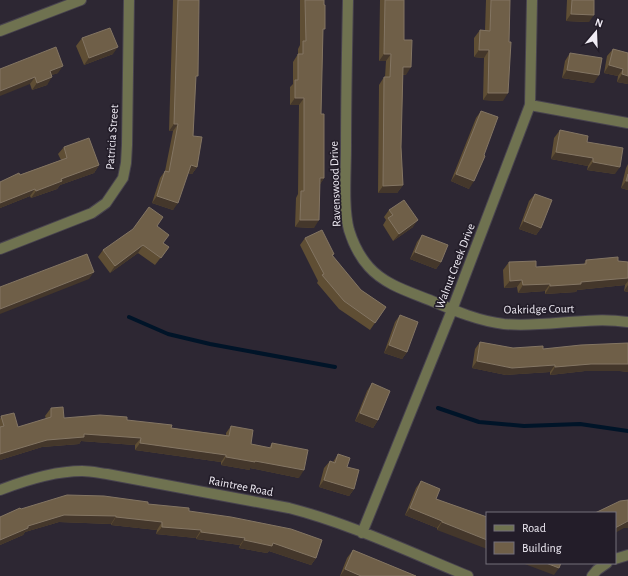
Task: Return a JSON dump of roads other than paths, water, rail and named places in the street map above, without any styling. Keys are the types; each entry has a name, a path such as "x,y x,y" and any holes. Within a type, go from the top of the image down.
{"street":[{"path":"0,31 81,0"},
{"name":"Patricia Street","path":"0,249 92,213 106,203 122,178 126,163 127,145 129,0"},
{"name":"Ravenswood Drive","path":"348,0 346,179 349,229 361,255 369,267 381,278 394,286 452,310"},
{"name":"Walnut Creek Drive","path":"362,533 452,310 530,105 532,0"},
{"path":"530,105 628,123"},
{"name":"Oakridge Court","path":"452,310 482,320 504,324 594,320 617,320 628,322"},
{"name":"Raintree Road","path":"0,490 49,474 83,471 101,473 289,508 308,513 468,576"},
{"path":"616,559 628,555"},
{"path":"592,576 606,564"}],"waterway":[{"path":"129,317 168,334 210,344 335,367"},
{"path":"438,408 479,422 524,426 580,424 628,431"}]}
